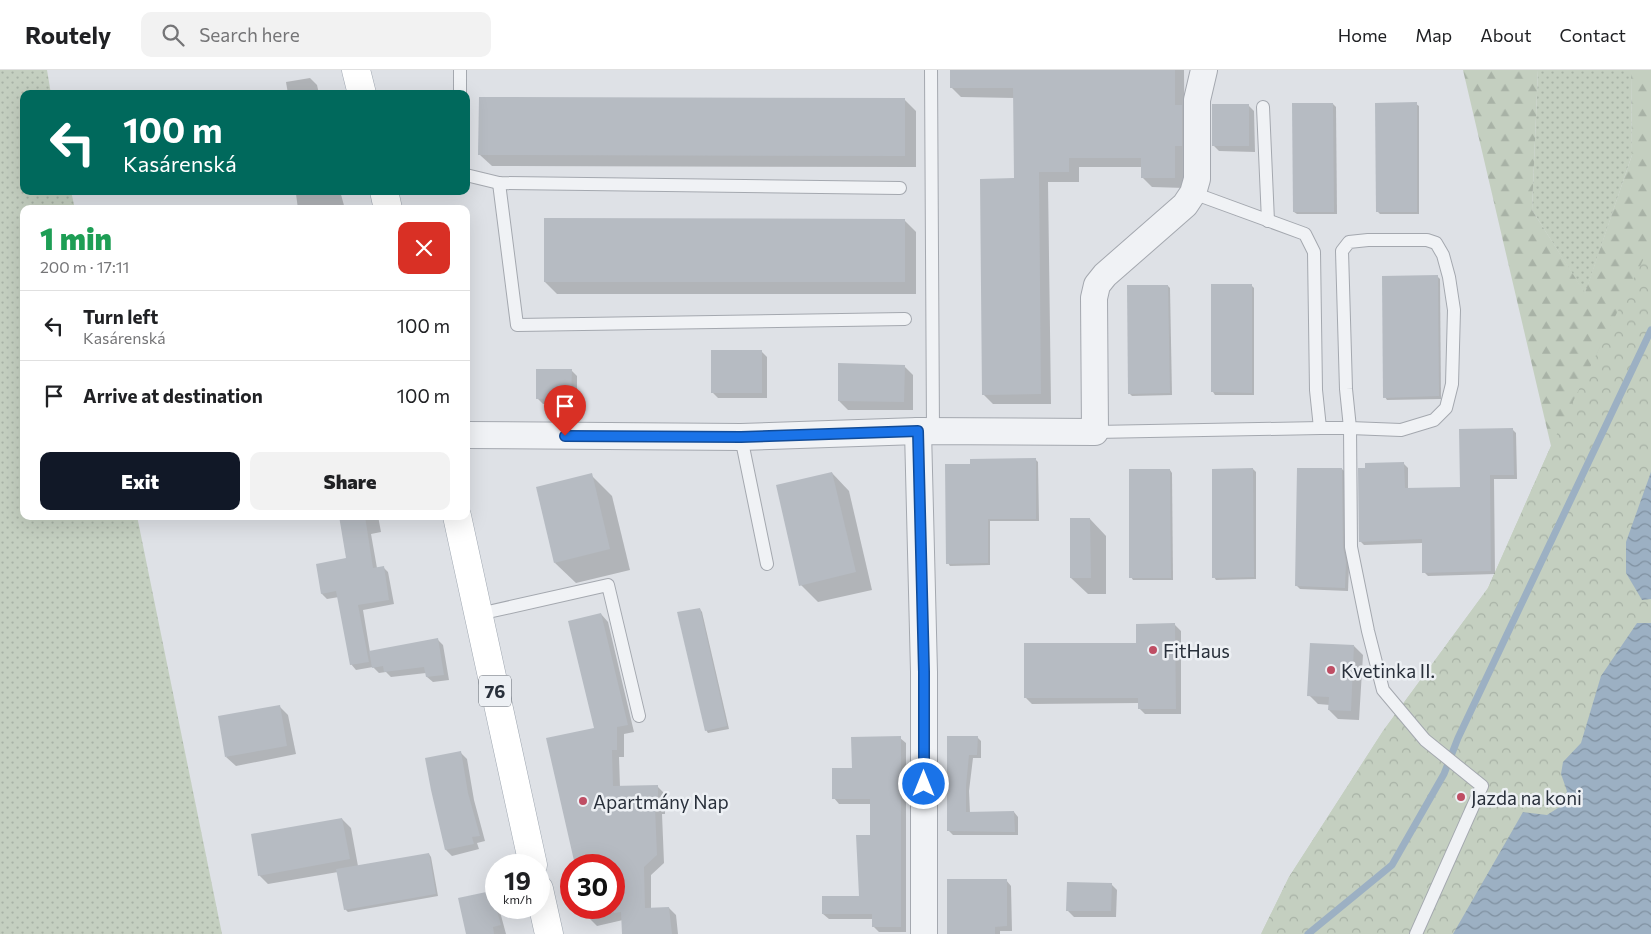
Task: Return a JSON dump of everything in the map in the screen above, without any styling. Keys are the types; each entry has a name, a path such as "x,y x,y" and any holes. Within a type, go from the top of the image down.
{"main road":[{"path":"356,70 361,90"},
{"name":"76","path":"458,520 532,854"},
{"path":"545,919 548,934"}],"street":[{"path":"470,436 741,437 926,431 1095,432 1094,298 1097,285 1105,275 1185,205 1193,193 1197,179 1197,100 1204,70"},
{"path":"924,934 926,431"}],"lane":[{"path":"460,70 460,90"},
{"path":"926,431 931,70"},
{"path":"1263,107 1268,221"},
{"path":"470,176 499,183 900,188"},
{"path":"499,183 517,325 905,319"},
{"path":"1193,193 1305,234 1314,252 1316,390 1320,428"},
{"path":"1095,432 1320,428 1350,428 1401,430 1434,420 1446,408 1452,384 1454,310 1444,255 1436,243 1427,240 1368,240 1349,242 1342,251 1346,389 1350,428 1351,547 1368,631 1383,690 1425,740 1482,786 1416,934"},
{"path":"741,437 767,564"},
{"path":"479,614 608,586 639,716"}],"green space":[{"path":"0,70 47,70 50,90 20,90 20,195 72,195 74,205 20,205 20,520 138,520 222,934 0,934"},
{"path":"1463,70 1538,70 1532,210 1585,293 1632,155 1631,70 1651,70 1651,414 1261,934 1289,877 1383,731 1488,588 1551,446"},
{"path":"1538,70 1631,70 1632,155 1585,294 1532,210"},
{"path":"1651,244 1651,934 1261,934 1289,877 1383,731 1488,588 1551,446"}],"water":[{"path":"1651,472 1651,599 1642,600 1626,573 1626,542"},
{"path":"1637,623 1651,623 1651,934 1453,934 1523,812 1547,815 1561,806 1567,791 1561,774 1563,762 1581,743 1601,676"}],"building":[{"path":"950,70 1175,70 1175,105 1182,105 1182,146 1175,146 1175,178 1141,178 1141,158 1069,158 1069,172 1039,172 1041,394 982,395 980,179 1014,178 1013,88 950,88"},
{"path":"479,97 905,98 905,156 478,155"},
{"path":"1417,102 1417,212 1376,212 1375,103"},
{"path":"1292,103 1333,103 1334,212 1293,212"},
{"path":"1212,104 1249,104 1249,146 1212,146"},
{"path":"544,218 905,219 905,282 544,282"},
{"path":"1438,275 1439,396 1383,398 1382,276"},
{"path":"1211,284 1252,284 1252,393 1211,392"},
{"path":"1127,285 1168,285 1170,393 1128,394"},
{"path":"711,350 762,350 762,393 711,393"},
{"path":"838,363 905,365 904,402 838,401"},
{"path":"536,369 572,369 571,398 536,399"},
{"path":"1513,428 1514,475 1490,475 1491,571 1422,573 1422,539 1359,542 1358,468 1365,468 1365,463 1404,462 1405,488 1460,487 1459,429"},
{"path":"1036,458 1036,519 988,519 988,563 946,564 945,464 970,464 970,459"},
{"path":"1253,468 1254,577 1212,578 1212,469"},
{"path":"1297,468 1342,468 1343,547 1346,562 1345,588 1295,586"},
{"path":"1129,469 1170,469 1171,578 1129,578"},
{"path":"832,472 856,572 799,586 776,485"},
{"path":"592,473 610,549 554,563 536,487"},
{"path":"1070,518 1090,518 1091,578 1070,578"},
{"path":"340,520 366,520 373,568 384,566 389,600 358,605 369,662 350,665 336,591 321,594 316,564 346,558"},
{"path":"700,608 727,726 705,731 677,612"},
{"path":"601,613 628,725 617,727 617,750 612,750 613,786 658,785 658,807 655,807 657,855 644,867 645,908 669,907 672,934 622,934 621,919 625,919 625,854 572,854 546,738 594,728 568,621"},
{"path":"1175,623 1176,709 1138,709 1138,698 1024,698 1024,643 1136,643 1136,624"},
{"path":"438,638 444,675 426,677 424,667 384,672 383,666 372,668 369,651"},
{"name":"Kvetinka II.","path":"1310,643 1354,645 1351,711 1328,710 1329,697 1307,696"},
{"path":"280,705 287,746 225,757 218,716"},
{"path":"901,736 901,927 872,927 872,914 822,914 822,896 859,896 856,835 870,835 870,799 832,799 832,768 852,768 851,737"},
{"path":"947,736 978,736 977,755 969,755 966,812 1014,811 1015,832 947,831"},
{"path":"461,751 468,793 480,836 472,837 474,844 445,850 425,758"},
{"path":"342,818 350,859 258,876 251,834"},
{"path":"429,853 436,894 344,910 336,869"},
{"path":"947,879 1007,879 1007,926 995,927 995,934 947,934"},
{"path":"1067,882 1112,883 1111,911 1066,911"},
{"path":"485,892 485,919 499,919 501,925 493,927 494,934 466,934 458,898"}],"waterway":[{"path":"1308,934 1392,865 1444,774 1458,738 1651,330"}],"place":[{"name":"FitHaus","path":"1153,650"},
{"name":"Kvetinka II.","path":"1331,670"},
{"name":"Jazda na koni","path":"1461,797"},
{"name":"Apartmány Nap","path":"583,801"}],"route":[{"path":"565,436 741,437 918,431 924,672 924,784"}]}
